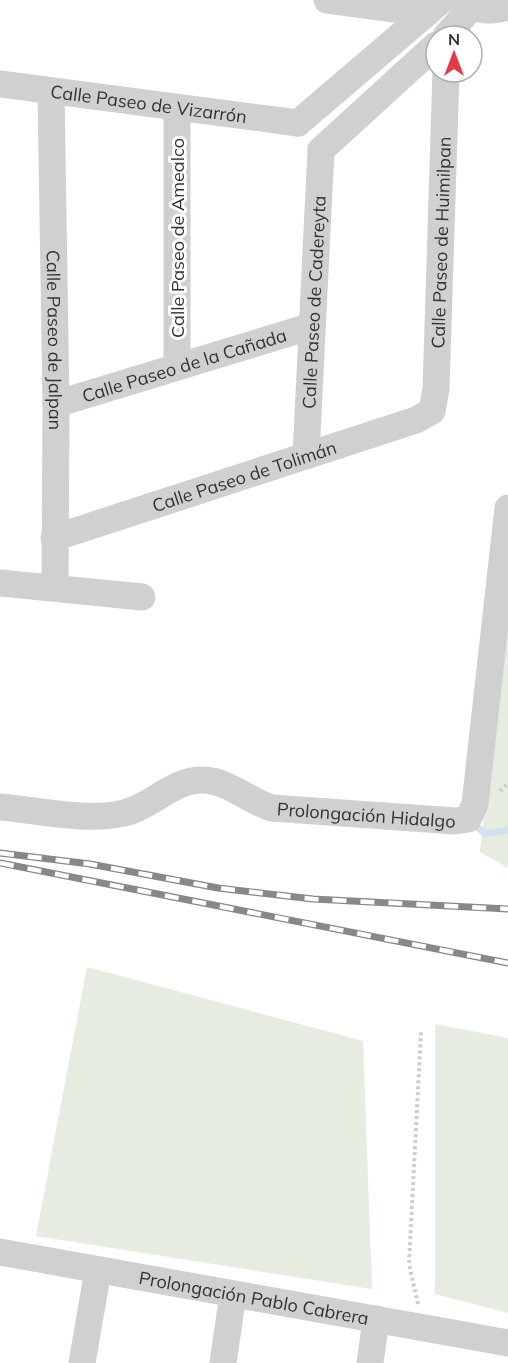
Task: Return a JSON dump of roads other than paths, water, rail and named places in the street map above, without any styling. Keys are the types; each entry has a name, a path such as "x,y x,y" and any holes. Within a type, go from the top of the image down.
{"street":[{"path":"327,0 433,6"},
{"path":"453,24 467,3 491,12 508,7"},
{"path":"424,56 321,150 298,123 433,6"},
{"name":"Calle Paseo de Vizarrón","path":"0,84 298,123"},
{"name":"Calle Paseo de Huimilpan","path":"432,411 436,389 446,84"},
{"name":"Calle Paseo de Jalpan","path":"51,91 56,404 54,538 56,588"},
{"name":"Calle Paseo de Amealco","path":"177,108 177,367"},
{"name":"Calle Paseo de Cadereyta","path":"306,455 321,150"},
{"name":"Calle Paseo de la Cañada","path":"56,404 312,326"},
{"name":"Calle Paseo de Tolimán","path":"54,538 416,420 432,411"},
{"name":"Prolongación Hidalgo","path":"0,807 94,817 125,813 184,783 204,780 227,786 256,803 272,808 455,821 468,819 475,804 508,508"},
{"path":"0,583 142,597"},
{"name":"Prolongación Pablo Cabrera","path":"0,1252 508,1343"},
{"path":"82,1363 98,1270"},
{"path":"224,1363 233,1294"},
{"path":"370,1363 375,1319"}],"waterway":[{"path":"471,821 485,834 508,830"}],"railway":[{"path":"0,853 90,864 218,888 313,899 508,909"},
{"path":"0,863 508,963"}]}
